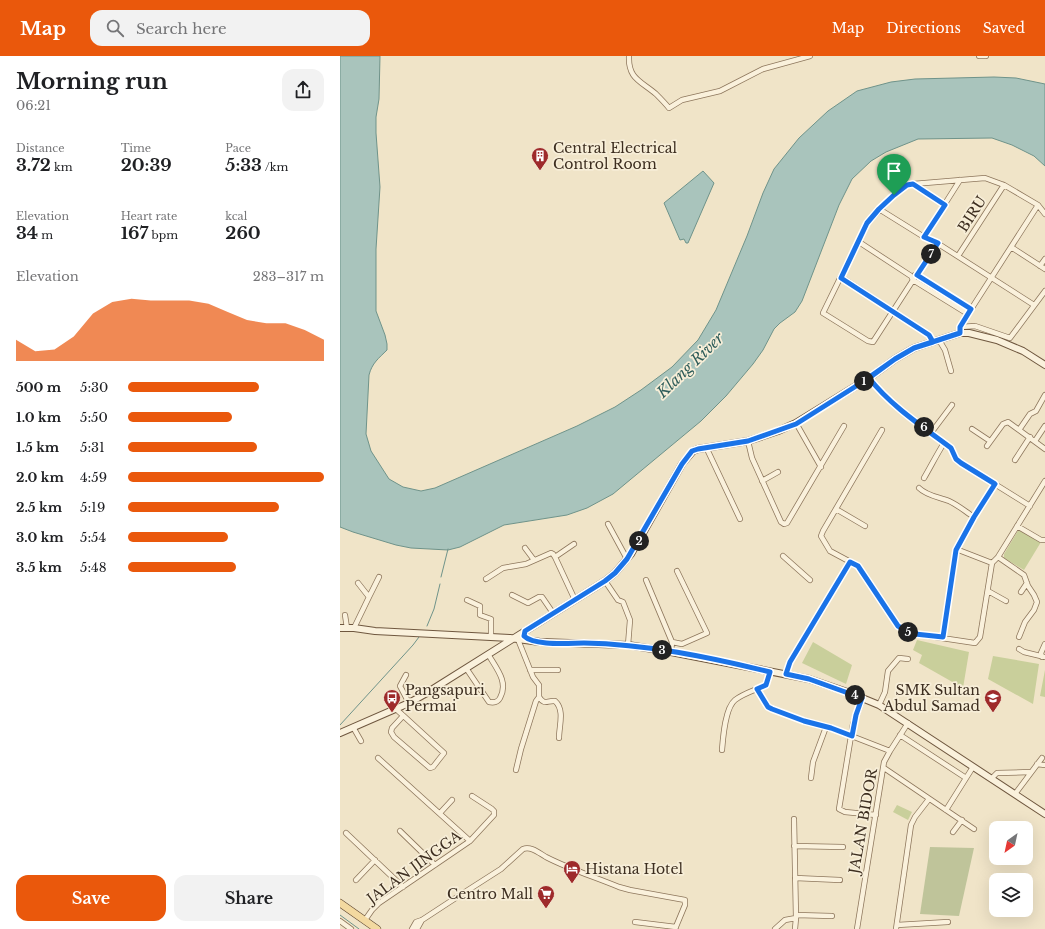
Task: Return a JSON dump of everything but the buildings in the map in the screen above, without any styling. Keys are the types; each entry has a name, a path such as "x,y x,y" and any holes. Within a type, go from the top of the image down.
{"main road":[{"path":"340,903 371,925 384,929"}],"street":[{"path":"628,56 628,64 634,78 655,94 669,108 682,100 720,91 763,69 810,56"},
{"path":"938,243 914,277 873,342 868,341 823,313 867,223 879,209 907,185 985,178 1004,185 1038,205 1045,214"},
{"path":"924,237 960,180"},
{"path":"913,184 945,205"},
{"name":"BIRU","path":"958,256 1004,185"},
{"path":"960,330 971,309 1038,205"},
{"path":"879,209 924,237 938,243 1034,305"},
{"path":"859,242 968,314"},
{"path":"1011,247 1045,269"},
{"path":"1040,266 1045,259"},
{"path":"914,277 971,309"},
{"path":"841,278 929,335 945,350 951,371"},
{"path":"340,733 396,709 425,694 488,654 514,640 525,631 605,581 615,573 627,559 682,464 692,451 706,447 748,441 796,424 914,348 936,341 960,330 975,326 1010,338 1045,291"},
{"path":"960,330 997,340 1023,351 1045,365"},
{"path":"869,378 879,391 887,398 951,448 956,459 961,463 1030,506"},
{"path":"1019,430 1030,414 1036,411 1045,395"},
{"path":"931,433 952,405"},
{"path":"987,446 1003,424 1005,422 1010,422 1045,449"},
{"path":"796,424 821,467"},
{"path":"748,441 752,458 781,522 784,524 787,522 821,467 844,426"},
{"path":"1034,441 1045,426"},
{"path":"972,429 990,441"},
{"path":"882,430 823,531 822,536 830,551 858,566 898,626 908,632 973,643 977,642 980,637 992,563 998,557 1045,481"},
{"path":"1015,460 1030,438"},
{"path":"924,478 935,456 944,443"},
{"path":"706,447 740,519"},
{"path":"762,481 778,472"},
{"path":"943,637 956,550 974,517 995,484"},
{"path":"919,488 939,499 949,501 974,517"},
{"path":"836,509 865,526"},
{"path":"608,524 627,559"},
{"path":"1017,526 1041,540 1045,540"},
{"path":"555,557 574,544"},
{"path":"525,548 534,560"},
{"path":"956,550 992,563"},
{"path":"486,579 503,568 526,564 551,553 555,557 575,600"},
{"path":"783,556 810,580"},
{"path":"998,557 1024,575 1037,602 1037,605 1025,622 1019,637"},
{"path":"786,674 790,662 850,562"},
{"path":"672,642 682,644 707,633 678,571"},
{"path":"351,628 379,577"},
{"path":"646,580 672,642 671,652"},
{"path":"605,581 618,600 623,602 630,620 628,645"},
{"path":"358,583 369,597"},
{"path":"1021,592 1027,583"},
{"path":"988,591 1006,601"},
{"path":"512,595 528,603 542,597 553,613"},
{"path":"467,600 480,606 480,615 491,619 491,638"},
{"path":"345,615 351,628"},
{"path":"340,628 514,640 628,645 809,679 880,705 1045,814"},
{"path":"525,631 524,636 534,641"},
{"path":"491,638 499,642 499,645 495,650"},
{"path":"514,640 533,678 539,685 540,696 544,702 552,701 557,703 559,706 561,711 558,738"},
{"path":"1044,657 1041,653 1045,644"},
{"path":"1019,650 1044,657"},
{"path":"466,668 489,702 496,702 504,690 504,682 488,654"},
{"path":"880,705 885,692 888,671 899,658 908,659"},
{"path":"530,670 558,670"},
{"path":"722,750 726,719 732,703 744,695 766,685 770,672"},
{"path":"406,675 400,686 409,703"},
{"path":"757,689 768,707 804,721 852,736 890,751"},
{"path":"516,770 520,749 533,708 540,696"},
{"path":"862,698 855,719 839,809 845,812 876,815"},
{"path":"396,709 444,753 433,767 430,768 394,737 391,732 392,728 403,716"},
{"name":"JALAN BIDOR","path":"857,929 884,762 908,723"},
{"path":"353,727 361,741"},
{"path":"811,778 813,762 826,727"},
{"path":"900,735 966,778"},
{"path":"378,758 470,841"},
{"path":"1015,794 1042,758"},
{"path":"1037,764 1045,765"},
{"path":"946,810 973,767"},
{"path":"884,768 974,829"},
{"path":"992,779 997,773 1031,772"},
{"name":"JALAN JINGGA","path":"371,925 372,910 379,903 470,841 494,815 494,811 492,809 472,796"},
{"path":"929,799 915,818 912,825 897,927 948,922"},
{"path":"440,813 452,800"},
{"path":"794,819 795,929"},
{"path":"954,832 962,820"},
{"path":"400,831 435,865"},
{"path":"346,833 403,887"},
{"path":"794,846 843,847"},
{"path":"412,929 416,922 422,920 501,869 526,848 531,848 547,858 619,887 685,900 685,905 675,928 634,922"},
{"path":"356,880 374,860"},
{"path":"795,878 840,880"},
{"path":"775,929 785,920 796,916 832,916"},
{"path":"417,929 422,920"},
{"path":"340,921 351,929"}],"green space":[{"path":"1019,529 1041,542 1024,570 1004,558 1004,554"},
{"path":"917,640 969,652 963,688 919,663 922,655 913,650"},
{"path":"813,642 852,665 846,684 802,663"},
{"path":"993,656 1039,664 1033,704 988,679"},
{"path":"1045,670 1045,697 1040,696"},
{"path":"897,805 912,812 908,820 893,812"},
{"path":"930,847 974,848 959,916 920,914"}],"water":[{"name":"Klang River","path":"340,56 380,56 379,99 376,117 380,187 376,249 376,311 385,335 387,350 374,364 369,375 366,434 371,451 389,479 403,487 421,491 435,488 577,426 615,407 672,367 698,340 716,310 774,169 799,138 828,111 857,91 891,82 915,79 994,77 1016,78 1045,84 1045,166 1034,156 1012,145 992,138 918,139 886,152 871,161 852,179 839,205 802,301 795,312 774,329 763,350 753,364 726,396 701,421 613,494 587,508 567,515 504,525 460,547 448,550 411,548 396,545 340,527"},
{"path":"703,171 714,183 688,243 686,243 684,239 680,240 664,203"}],"waterway":[{"path":"441,577 448,549"},
{"path":"427,626 434,609 440,584"},
{"path":"340,725 419,637"},
{"path":"340,915 359,929"}],"place":[{"name":"Central Electrical Control Room","path":"540,171"},
{"name":"Pangsapuri Permai","path":"392,713"},
{"name":"SMK Sultan Abdul Samad","path":"993,713"},
{"name":"Histana Hotel","path":"572,884"},
{"name":"Centro Mall","path":"546,909"}],"route":[{"path":"894,195 867,223 841,278 929,335 931,337 933,342 914,348 895,359 869,378 796,424 748,441 692,451 670,484 631,554 615,573 605,581 525,631 524,636 526,638 540,642 607,643 628,645 770,672 766,685 757,689 768,707 804,721 831,728 852,736 853,724 862,698 809,679 786,674 790,662 850,562 858,566 898,626 915,634 943,637 956,550 974,517 995,484 956,459 951,448 879,391 869,378 891,361 914,348 960,333 960,327 971,309 917,275 938,243 924,237 945,205 913,184 907,185 894,195"}]}
